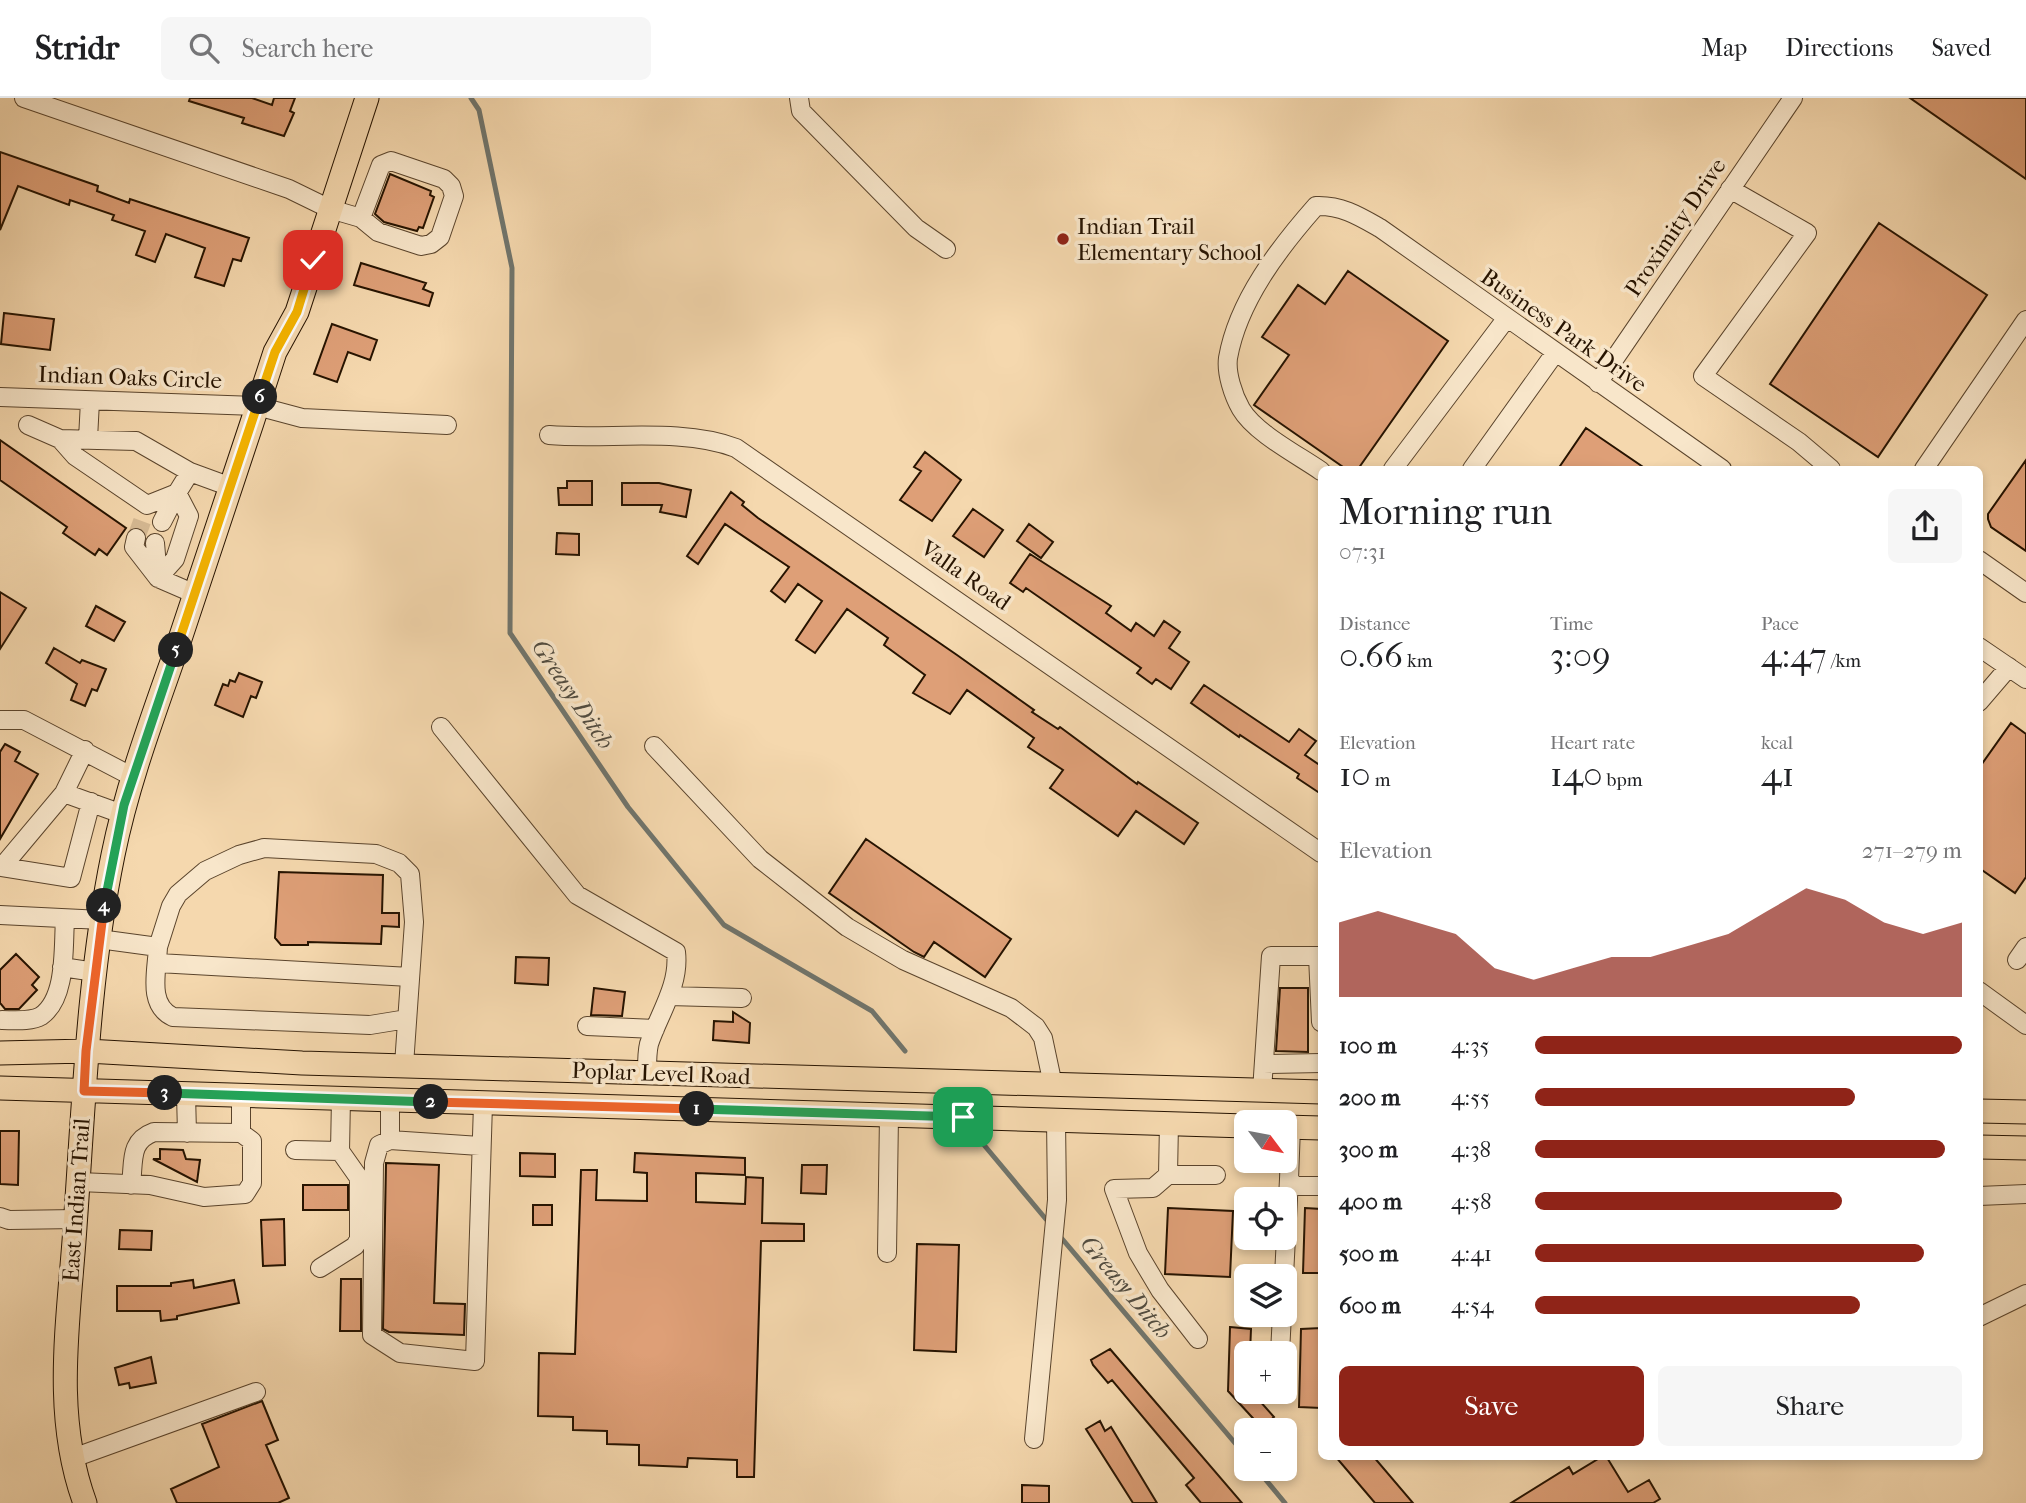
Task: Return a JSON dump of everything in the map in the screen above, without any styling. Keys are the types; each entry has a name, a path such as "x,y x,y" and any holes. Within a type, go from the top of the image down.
{"main road":[{"name":"East Indian Trail","path":"85,1503 65,1413 69,1291 79,1182 86,1051 101,930 122,814 275,352 297,312 366,98"},
{"name":"Poplar Level Road","path":"1,1053 86,1051 302,1063 1318,1092"},
{"name":"Poplar Level Road","path":"0,1088 1234,1126"},
{"path":"1983,1111 2026,1112"},
{"path":"1297,1127 1318,1128"},
{"path":"1983,1147 2026,1148"}],"street":[{"path":"24,98 289,189 330,209 360,218 379,232 422,246 431,244 440,237 454,196 451,186 444,179 391,161 381,164 360,218"},
{"path":"799,98 801,111 916,228 946,249"},
{"name":"Proximity Drive","path":"1598,383 1793,98"},
{"path":"1730,189 1807,233 1703,376 1799,442 1827,466"},
{"name":"Business Park Drive","path":"1318,469 1264,432 1242,410 1230,381 1228,359 1243,309 1292,233 1316,206 1333,205 1380,228 1718,466"},
{"path":"1395,466 1506,319"},
{"path":"1926,466 2026,320"},
{"path":"1474,466 1555,353"},
{"name":"Indian Oaks Circle","path":"0,397 257,406 302,418 447,425"},
{"path":"88,439 90,401"},
{"path":"28,425 60,439 136,441 190,472 231,487"},
{"name":"Valla Road","path":"549,435 645,436 711,441 736,448 1318,851"},
{"path":"60,439 75,456 146,510 177,493"},
{"path":"162,522 190,472"},
{"path":"158,578 175,559 189,516 177,493"},
{"path":"136,538 134,547 158,578 195,594"},
{"path":"155,543 158,578"},
{"path":"1983,563 2026,593"},
{"path":"1983,650 2026,679"},
{"path":"1983,697 2009,667"},
{"path":"0,720 24,720 133,777"},
{"path":"441,727 577,895 676,953 678,967 648,1047 647,1072"},
{"path":"654,746 760,859 847,927 903,960 1010,1008 1036,1027 1043,1038 1054,1085"},
{"path":"85,750 64,793 2,867 71,878 92,802"},
{"path":"64,793 122,814"},
{"path":"404,1065 414,922 410,874 399,863 376,854 264,848 239,855 205,871 178,894 171,906 158,955 156,998 162,1012 173,1017 370,1025 407,1019"},
{"path":"0,915 65,920 101,930 158,955 410,978"},
{"path":"1,1053 1,1020 39,1018 52,1005 62,967 65,920"},
{"path":"1262,1091 1271,956 1318,956"},
{"path":"62,967 95,972"},
{"path":"1983,994 2026,1025"},
{"path":"669,996 742,998"},
{"path":"587,1026 655,1029"},
{"path":"1264,1064 1318,1063"},
{"path":"186,1094 187,1133"},
{"path":"241,1096 241,1133"},
{"path":"320,1268 355,1246 359,1239 359,1178 340,1151 341,1098"},
{"path":"390,1100 390,1140"},
{"path":"480,1146 390,1140 379,1145 374,1163 372,1335 400,1353 475,1361 483,1104"},
{"path":"887,1253 888,1115"},
{"path":"1034,1439 1056,1207 1056,1120"},
{"path":"1168,1175 1169,1124"},
{"path":"79,1182 131,1185 150,1185 204,1197 245,1194 252,1183 252,1141 241,1133 154,1132 142,1136 136,1143 131,1185"},
{"path":"295,1150 340,1151"},
{"path":"1285,1264 1289,1173"},
{"path":"1198,1339 1160,1290 1138,1253 1114,1189 1153,1188 1168,1175 1216,1175"},
{"path":"1289,1179 1295,1186 1318,1186"},
{"path":"1983,1196 2026,1194"},
{"path":"0,1216 9,1220 76,1219"},
{"path":"1983,1315 2026,1294"},
{"path":"73,1458 256,1392"}],"building":[{"path":"190,98 252,98 272,105 274,98 295,98 290,111 294,113 284,136 242,123 244,118 189,101"},
{"path":"1910,98 2026,98 2026,179"},
{"path":"0,152 98,186 97,191 129,203 130,199 249,238 241,261 233,259 224,286 195,277 205,248 166,234 155,262 136,255 145,231 112,220 114,215 70,200 69,205 18,186 0,230"},
{"path":"390,174 431,191 430,195 434,197 423,228 419,227 417,231 384,222 375,214"},
{"path":"1879,223 1987,295 1878,457 1770,384"},
{"path":"361,263 426,283 423,289 433,293 429,306 354,285"},
{"path":"1348,271 1448,341 1360,466 1342,466 1254,405 1289,355 1262,337 1298,285 1325,304"},
{"path":"4,313 54,319 50,350 1,344"},
{"path":"332,324 377,340 370,360 348,352 337,382 314,374"},
{"path":"1586,428 1642,466 1560,466"},
{"path":"0,440 126,528 107,555 99,549 95,555 63,533 67,527 0,480"},
{"path":"925,452 961,480 932,521 900,500 921,471 914,467"},
{"path":"2026,460 2026,551 1991,527 1988,514"},
{"path":"567,481 592,481 592,505 559,505 558,488 567,488"},
{"path":"622,483 659,483 691,490 686,517 660,512 662,505 622,505"},
{"path":"731,492 758,518 957,655 1034,710 1032,712 1058,729 1060,727 1137,784 1138,782 1198,823 1184,844 1136,811 1118,836 1050,788 1063,770 1028,747 1034,738 967,690 950,714 913,693 925,675 884,645 888,638 847,609 815,653 796,640 822,601 798,584 785,602 771,591 789,567 725,524 698,564 687,556"},
{"path":"973,509 1003,530 984,557 953,536"},
{"path":"1029,524 1053,542 1041,558 1017,541"},
{"path":"557,533 579,534 579,555 556,554"},
{"path":"1030,554 1111,606 1106,613 1131,631 1136,623 1154,636 1164,621 1180,632 1169,648 1189,662 1171,689 1156,679 1152,684 1137,673 1141,668 1026,588 1023,592 1010,583"},
{"path":"0,592 26,608 0,649"},
{"path":"96,606 125,622 114,641 86,626"},
{"path":"54,648 80,663 82,660 106,669 97,691 92,689 85,706 71,700 77,684 46,663"},
{"path":"239,673 262,682 256,698 251,696 243,717 215,705 223,684 228,686 230,680 235,682"},
{"path":"1204,685 1289,742 1299,729 1316,741 1305,755 1318,764 1318,792 1297,778 1299,774 1191,703"},
{"path":"2011,723 2026,734 2026,877 2015,893 1983,871 1983,762"},
{"path":"5,744 20,752 15,761 38,774 0,839 0,752"},
{"path":"866,839 1011,939 985,977 934,942 924,957 914,952 829,893"},
{"path":"279,872 383,875 382,913 399,913 399,927 382,926 381,944 308,942 308,945 281,945 275,938"},
{"path":"16,954 39,977 32,985 37,990 19,1009 5,1009 0,1003 0,970"},
{"path":"516,957 549,958 548,985 515,983"},
{"path":"594,988 625,992 622,1016 591,1015"},
{"path":"1280,988 1308,988 1308,1052 1276,1051"},
{"path":"733,1012 750,1023 749,1043 713,1040 714,1021 733,1022"},
{"path":"0,1131 19,1131 18,1185 0,1184"},
{"path":"160,1149 183,1150 186,1159 200,1160 197,1182 153,1159 160,1159"},
{"path":"520,1153 555,1154 555,1177 520,1176"},
{"path":"635,1153 745,1158 745,1175 696,1173 696,1202 745,1204 746,1177 763,1178 762,1223 804,1224 804,1241 761,1241 754,1477 737,1477 737,1460 688,1458 687,1467 639,1465 639,1445 607,1444 607,1431 573,1430 573,1417 538,1416 539,1353 575,1354 581,1170 597,1170 596,1200 647,1201 647,1173 634,1172"},
{"path":"386,1163 439,1165 434,1303 465,1304 464,1335 389,1332 383,1329"},
{"path":"802,1165 827,1165 826,1194 801,1193"},
{"path":"303,1185 348,1185 348,1210 303,1210"},
{"path":"533,1205 552,1205 552,1225 533,1225"},
{"path":"1168,1208 1233,1211 1230,1277 1165,1274"},
{"path":"1305,1208 1318,1209 1318,1273 1303,1273"},
{"path":"284,1219 285,1265 263,1266 261,1220"},
{"path":"120,1230 152,1231 151,1250 119,1249"},
{"path":"917,1244 959,1245 956,1352 914,1350"},
{"path":"341,1279 361,1279 361,1331 340,1331"},
{"path":"193,1280 194,1288 234,1280 239,1303 161,1321 160,1311 117,1311 117,1286 171,1286 171,1283"},
{"path":"1230,1327 1251,1329 1250,1341 1234,1341 1234,1398 1228,1391"},
{"path":"1318,1328 1318,1408 1299,1407 1301,1329"},
{"path":"1110,1349 1242,1503 1201,1503 1186,1485 1194,1478 1112,1380 1108,1383 1093,1365 1091,1360"},
{"path":"151,1357 156,1383 130,1388 129,1383 119,1385 115,1368"},
{"path":"262,1401 278,1440 266,1445 289,1498 278,1503 177,1503 171,1489 219,1467 202,1424"},
{"path":"1240,1404 1262,1404 1274,1417 1273,1418 1253,1418"},
{"path":"1100,1421 1105,1431 1111,1427 1157,1503 1133,1503 1086,1429"},
{"path":"1338,1460 1376,1460 1413,1503 1375,1503"},
{"path":"1596,1460 1608,1460 1628,1492 1649,1480 1660,1499 1653,1503 1511,1503 1569,1467 1573,1474"},
{"path":"1022,1485 1049,1486 1049,1503 1022,1503"}],"waterway":[{"name":"Greasy Ditch","path":"471,98 479,110 512,268 510,633 628,807 724,925 872,1011 905,1051"},
{"name":"Greasy Ditch","path":"979,1139 1050,1224"},
{"name":"Greasy Ditch","path":"1058,1234 1234,1442"},
{"name":"Greasy Ditch","path":"1267,1481 1285,1503"}],"tunnel":[{"path":"136,538 144,516"}],"place":[{"name":"Indian Trail Elementary School","path":"1063,239"}],"route":[{"path":"313,260 297,312 275,352 124,805 99,939 84,1091 963,1117"}]}
